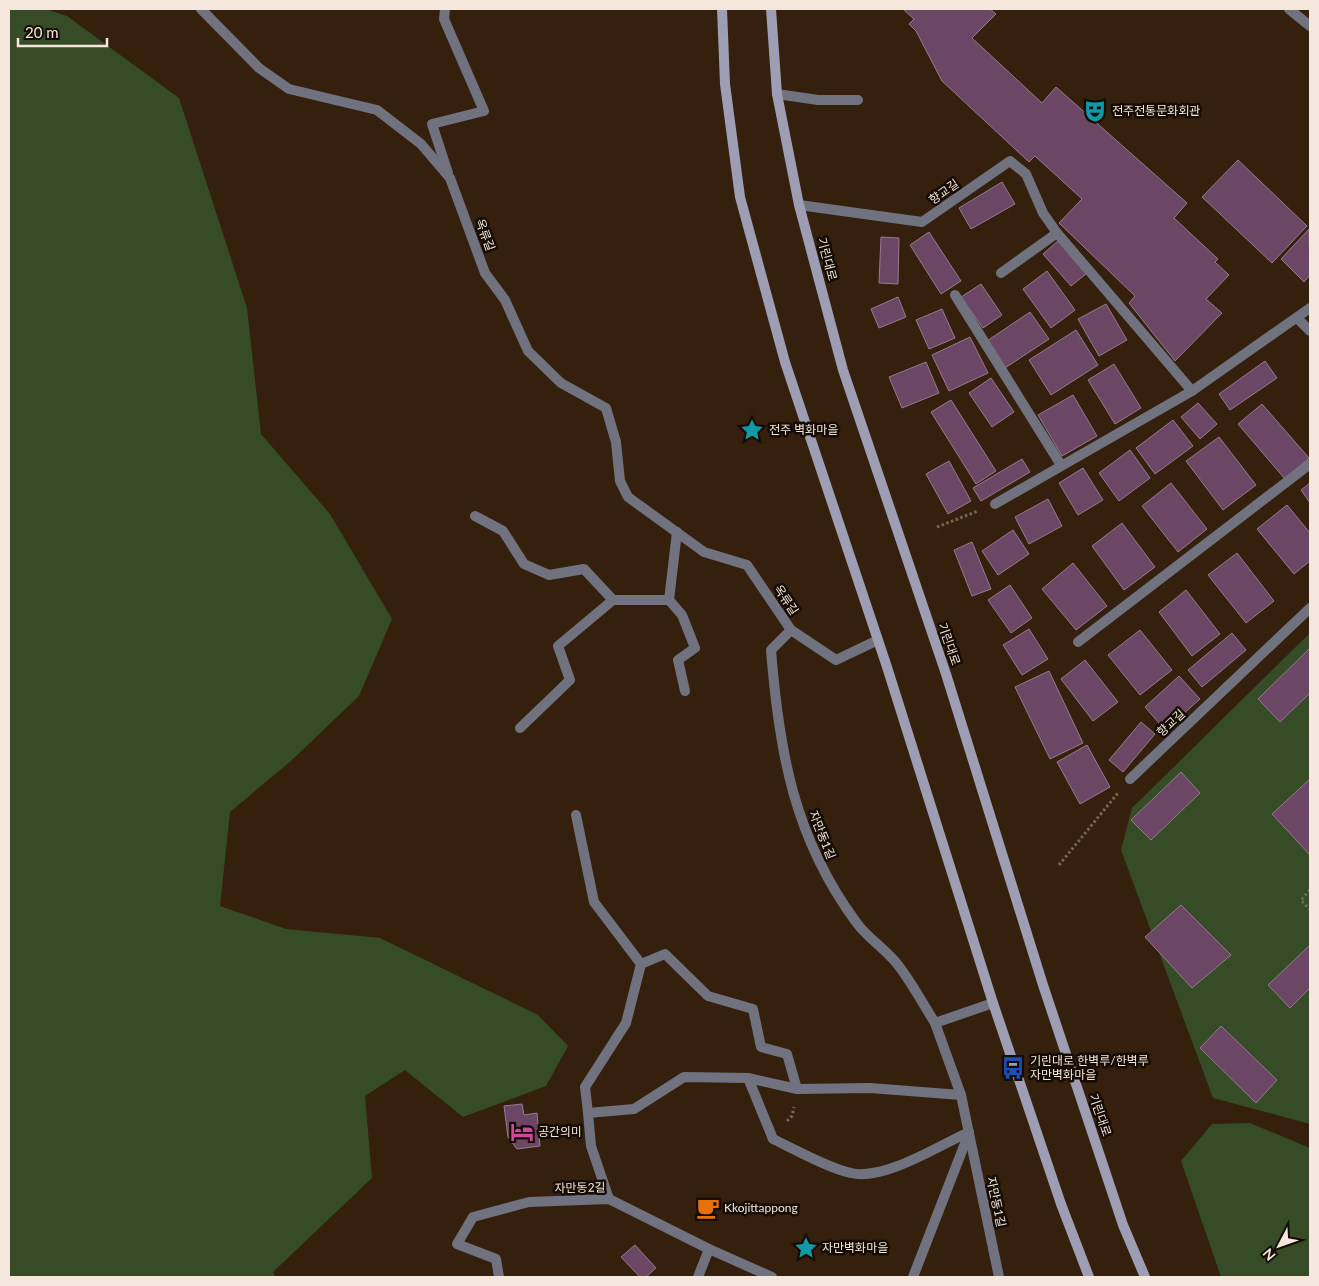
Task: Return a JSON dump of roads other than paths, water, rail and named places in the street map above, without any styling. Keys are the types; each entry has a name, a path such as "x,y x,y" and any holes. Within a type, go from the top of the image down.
{"street":[{"name":"옥류길","path":"201,9 259,68 290,89 377,110 421,144 450,178 485,273 505,300 528,351 561,383 606,408 616,442 620,481 628,497 704,552 747,565 791,630 836,660 878,640"},
{"path":"445,9 444,19 484,111 432,124 450,178"},
{"path":"722,9 725,84 740,197 785,362 878,640 993,1003 1061,1204 1088,1277"},
{"name":"기린대로","path":"771,9 777,94 799,205 843,370 946,674 1043,985 1124,1225 1146,1277"},
{"path":"1289,9 1310,26"},
{"path":"777,94 818,100 858,100"},
{"name":"향교길","path":"799,205 922,222 1010,161 1026,174 1043,213 1057,233 1192,391"},
{"path":"1000,274 1057,233"},
{"path":"955,295 1061,465"},
{"path":"995,504 1192,391 1298,319 1310,308"},
{"path":"1298,319 1310,331"},
{"path":"1078,642 1310,464"},
{"path":"475,516 503,531 524,564 549,575 584,569 613,600"},
{"path":"677,532 669,600 682,615 694,648 678,660 685,691"},
{"path":"520,728 570,680 558,646 613,600 669,600"},
{"name":"향교길","path":"1130,779 1310,608"},
{"name":"자만동1길","path":"791,630 770,650 775,699 793,798 817,862 856,923 898,964 935,1023 960,1095 999,1277"},
{"path":"576,815 594,902 641,964"},
{"path":"641,964 665,954 708,996 753,1009 761,1047 787,1054 797,1089"},
{"path":"609,1198 591,1146 585,1086 626,1023 641,964"},
{"path":"935,1023 993,1003"},
{"path":"588,1113 634,1108 684,1078 748,1078 797,1089 870,1088 960,1095"},
{"path":"748,1078 773,1139 850,1173 869,1175 894,1167 969,1132"},
{"path":"913,1277 969,1132"},
{"name":"자만동2길","path":"499,1277 496,1259 457,1244 473,1218 529,1202 609,1198 708,1249 772,1277"},
{"path":"698,1277 708,1249"}],"place":[{"name":"전주전통문화회관","path":"1095,111"},
{"name":"전주 벽화마을","path":"752,430"},
{"name":"기린대로 한벽루/한벽루 자만벽화마을","path":"1013,1068"},
{"name":"공간의미","path":"522,1132"},
{"name":"Kkojittappong","path":"708,1208"},
{"name":"자만벽화마을","path":"806,1248"}]}
